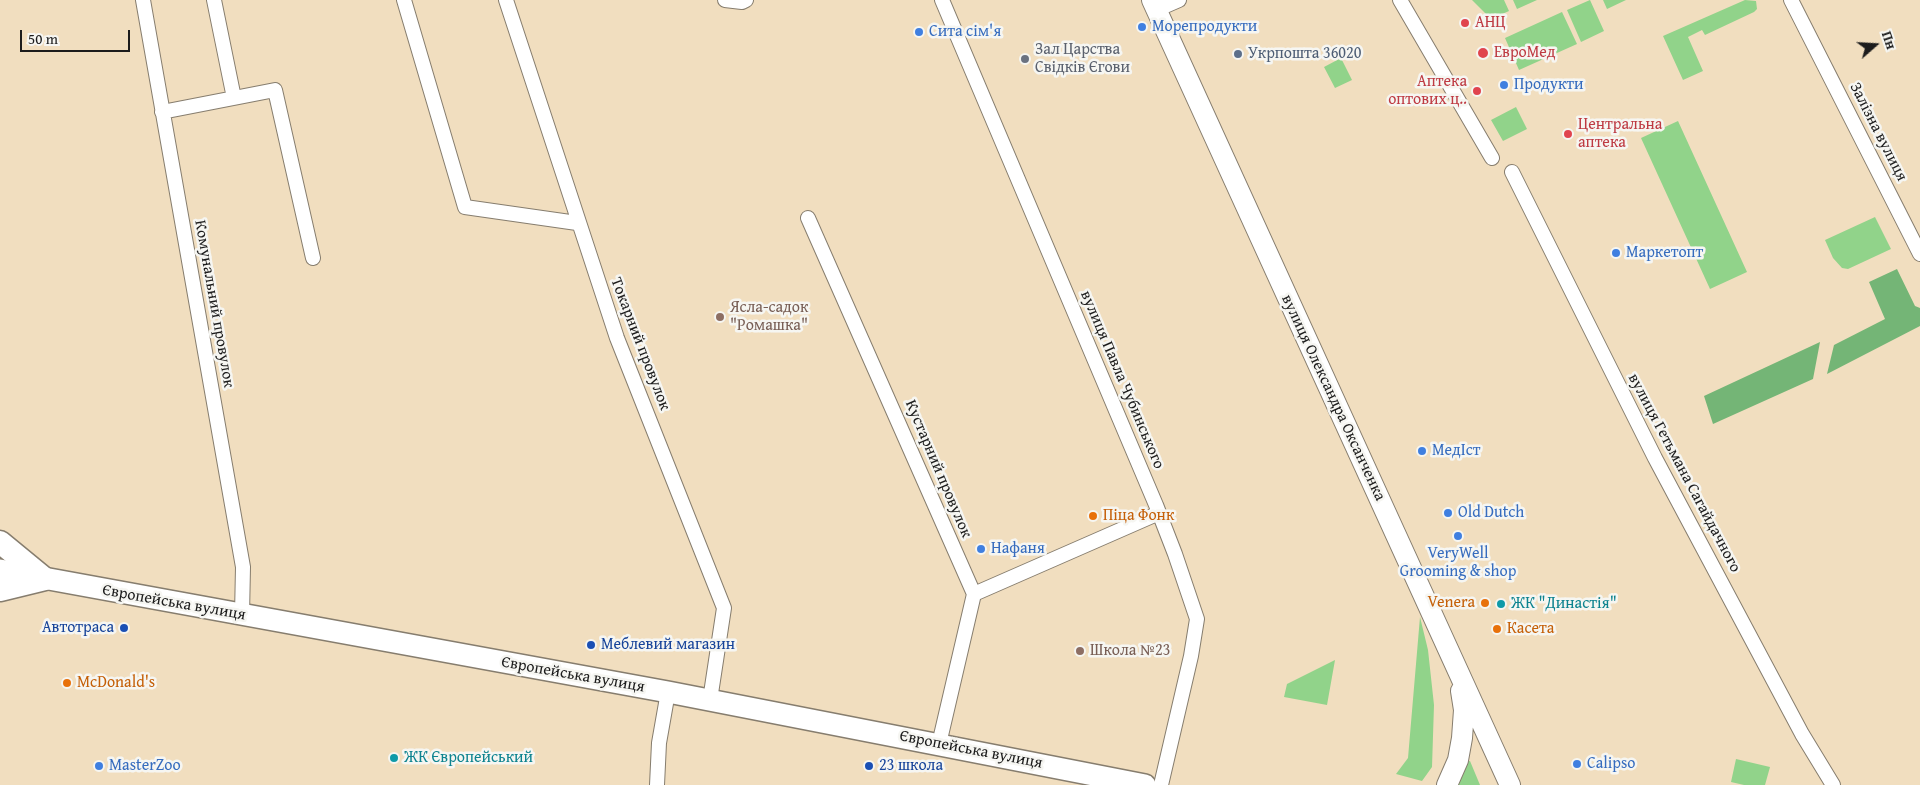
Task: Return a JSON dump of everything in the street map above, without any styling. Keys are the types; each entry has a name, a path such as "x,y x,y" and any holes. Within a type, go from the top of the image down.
{"highway":[{"path":"0,542 45,579"},
{"path":"0,590 45,579"}],"main road":[{"name":"вулиця Олександра Оксанченка","path":"1154,5 1510,785"},
{"name":"Європейська вулиця","path":"0,570 668,692 1145,785"},
{"path":"1447,785 1458,760 1462,738 1464,710 1459,674"}],"street":[{"name":"Комунальний провулок","path":"143,0 243,567 242,615"},
{"path":"214,0 234,98"},
{"path":"404,0 465,207 577,223"},
{"name":"Токарний провулок","path":"506,0 577,223 617,338 724,608 710,700"},
{"path":"725,0 742,2 746,0"},
{"name":"вулиця Павла Чубинського","path":"942,0 1159,513 1196,619 1191,656 1161,785"},
{"name":"вулиця Олександра Оксанченка","path":"1154,5 1179,0"},
{"path":"1400,0 1492,158"},
{"name":"Залізна вулиця","path":"1790,0 1920,254"},
{"path":"162,112 275,90 314,258"},
{"name":"вулиця Гетьмана Сагайдачного","path":"1512,172 1655,458 1802,734 1833,785"},
{"name":"Кустарний провулок","path":"808,218 974,594"},
{"path":"939,744 974,594 1159,513"},
{"path":"657,785 659,742 668,692"}],"green space":[{"path":"1472,0 1504,0 1509,11 1491,19"},
{"path":"1513,0 1537,0 1517,9"},
{"path":"1590,0 1604,31 1581,42 1567,10"},
{"path":"1603,0 1626,0 1607,9"},
{"path":"1745,0 1756,1 1757,9 1754,12 1705,35 1702,30 1688,37 1703,71 1683,80 1663,36"},
{"path":"1562,12 1577,44 1519,70 1505,38"},
{"path":"1341,58 1352,80 1335,88 1324,67"},
{"path":"1516,107 1527,129 1503,141 1491,120"},
{"path":"1678,121 1747,272 1710,289 1641,138"},
{"path":"1875,217 1891,249 1848,269 1842,268 1833,258 1825,240"},
{"path":"1897,269 1915,306 1920,308 1920,326 1827,374 1834,345 1885,319 1869,282"},
{"path":"1820,342 1813,379 1713,424 1704,396"},
{"path":"1420,617 1428,650 1434,705 1432,767 1422,781 1396,774 1408,758"},
{"path":"1335,660 1327,705 1284,697 1287,684"},
{"path":"1736,759 1770,767 1765,785 1744,785 1731,782"},
{"path":"1470,761 1480,785 1456,785 1465,762"}],"place":[{"name":"АНЦ","path":"1465,23"},
{"name":"Морепродукти","path":"1142,27"},
{"name":"Сита сім'я","path":"919,32"},
{"name":"ЕвроМед","path":"1483,53"},
{"name":"Укрпошта 36020","path":"1238,54"},
{"name":"Зал Царства Cвідків Єгови","path":"1025,59"},
{"name":"Продукти","path":"1504,85"},
{"name":"Аптека оптових ц‥","path":"1477,91"},
{"name":"Центральна аптека","path":"1568,134"},
{"name":"Маркетопт","path":"1616,253"},
{"name":"Ясла-садок \"Ромашка\"","path":"720,317"},
{"name":"МедІст","path":"1422,451"},
{"name":"Old Dutch","path":"1448,513"},
{"name":"Піца Фонк","path":"1093,516"},
{"name":"VeryWell Grooming & shop","path":"1458,536"},
{"name":"Нафаня","path":"981,549"},
{"name":"Venera","path":"1485,603"},
{"name":"ЖК \"Династія\"","path":"1501,604"},
{"name":"Автотраса","path":"124,628"},
{"name":"Касета","path":"1497,629"},
{"name":"Меблевий магазин","path":"591,645"},
{"name":"Школа №23","path":"1080,651"},
{"name":"McDonald's","path":"67,683"},
{"name":"ЖК Європейський","path":"394,758"},
{"name":"Calipso","path":"1577,764"},
{"name":"MasterZoo","path":"99,766"},
{"name":"23 школа","path":"869,766"}]}
